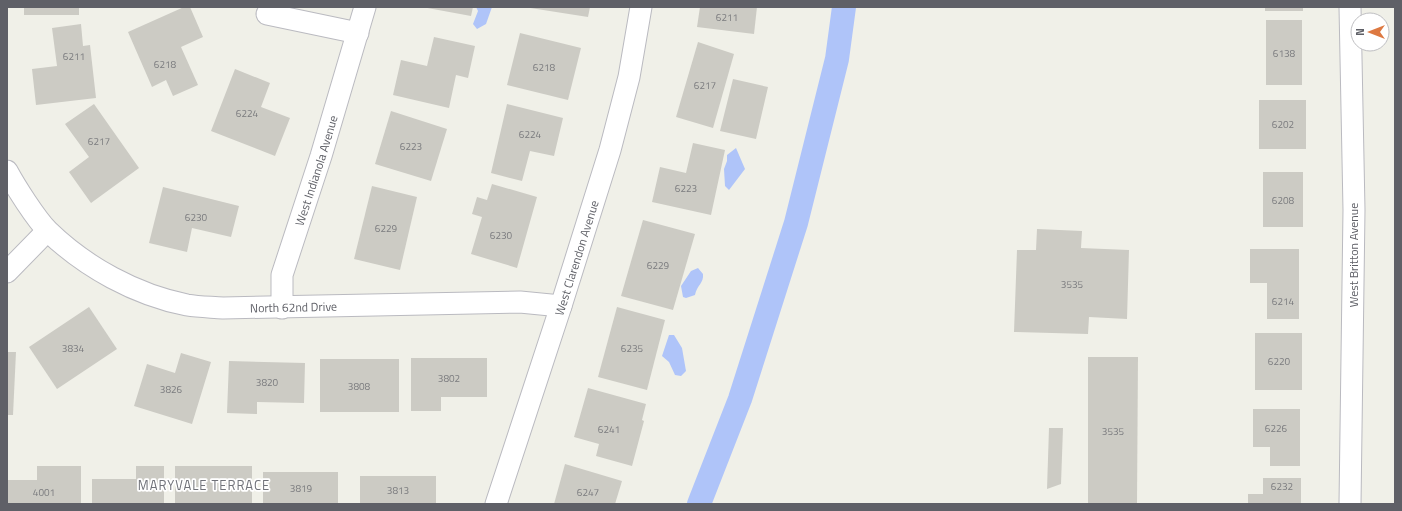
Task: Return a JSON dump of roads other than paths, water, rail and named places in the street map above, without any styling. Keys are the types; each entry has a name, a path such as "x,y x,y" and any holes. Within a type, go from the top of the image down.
{"street":[{"name":"West Indianola Avenue","path":"282,308 282,275 365,7"},
{"name":"West Clarendon Avenue","path":"496,504 610,150 629,77 641,7"},
{"name":"West Britton Avenue","path":"1350,7 1354,210 1350,504"},
{"path":"267,14 358,33"},
{"name":"North 62nd Drive","path":"7,171 47,231 82,260 116,280 155,296 187,305 223,308 282,308 520,302 561,306"},
{"path":"7,272 47,231"}],"water":[{"path":"476,7 492,7 486,24 477,29 473,24 478,11"},
{"path":"736,148 745,169 729,190 725,186 724,169 727,161 727,155"},
{"path":"698,268 703,274 703,277 695,295 686,298 683,297 681,286 691,271"},
{"path":"669,335 674,335 682,348 686,371 681,376 675,375 669,362 662,356"}],"waterway":[{"path":"699,504 740,399 796,223 837,59 844,7"}],"district":[{"name":"MARYVALE TERRACE","path":"204,485"}]}
